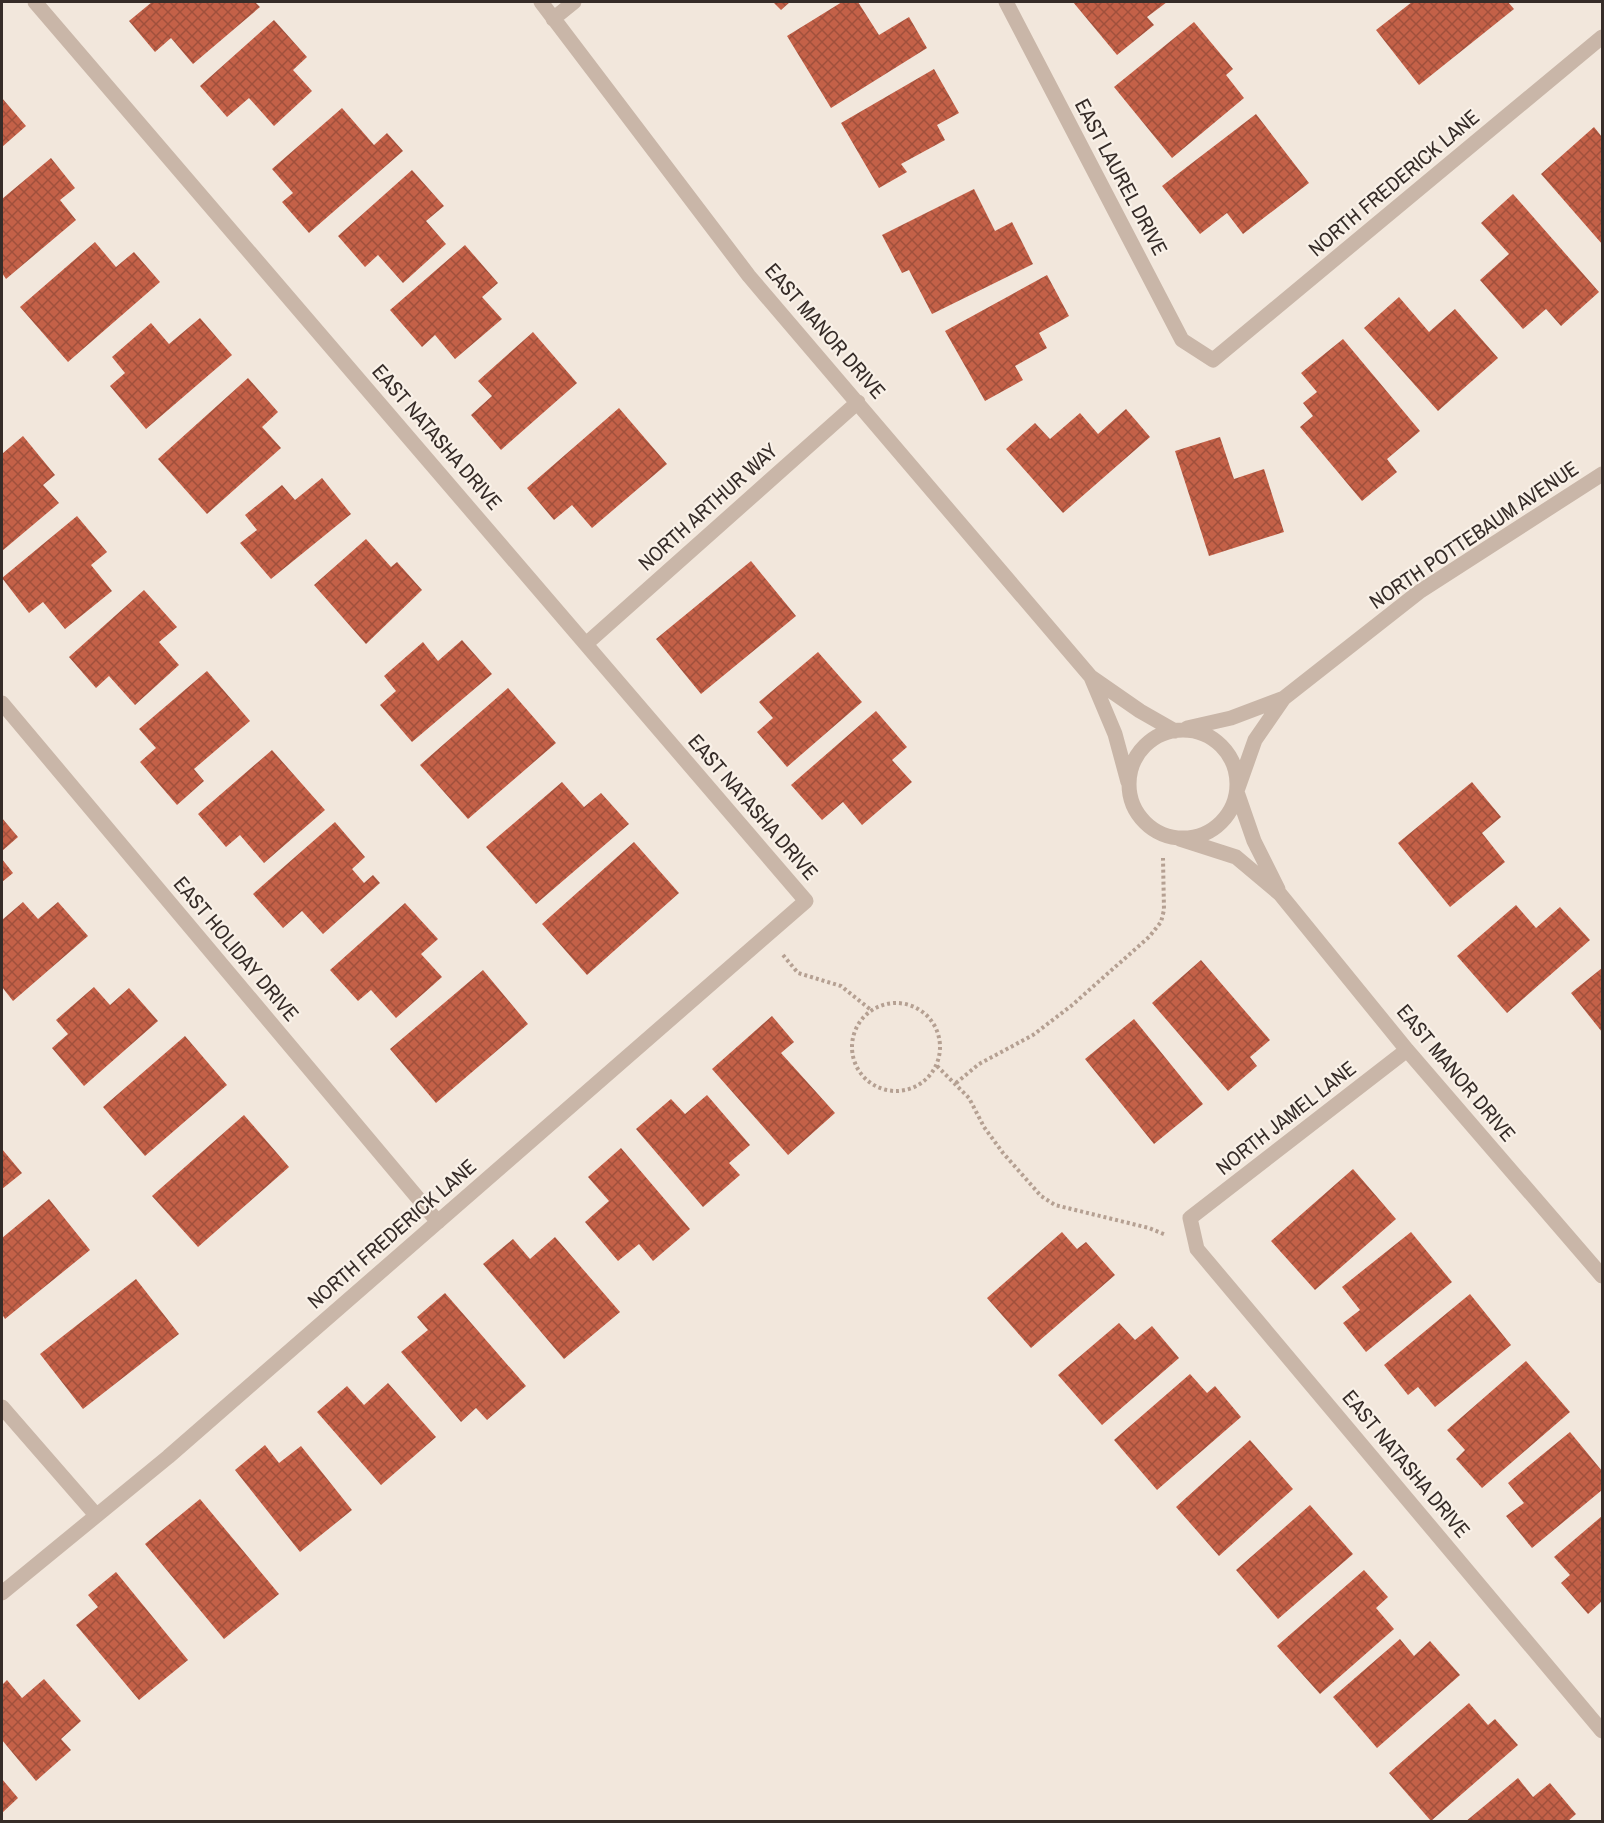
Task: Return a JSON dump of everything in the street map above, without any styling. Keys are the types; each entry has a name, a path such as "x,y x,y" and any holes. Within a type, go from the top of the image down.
{"street":[{"name":"EAST NATASHA DRIVE","path":"35,2 806,901"},
{"name":"EAST MANOR DRIVE","path":"541,2 749,276 1091,677 1140,711 1178,730"},
{"path":"553,19 573,2"},
{"name":"EAST LAUREL DRIVE","path":"1006,2 1182,340 1213,360"},
{"name":"NORTH FREDERICK LANE","path":"1213,360 1602,37"},
{"name":"NORTH ARTHUR WAY","path":"586,644 858,402"},
{"name":"NORTH POTTEBAUM AVENUE","path":"1237,790 1255,740 1284,698 1419,592 1602,474"},
{"name":"EAST MANOR DRIVE","path":"1091,677 1115,734 1129,786"},
{"name":"NORTH POTTEBAUM AVENUE","path":"1178,730 1231,718 1284,698"},
{"name":"EAST HOLIDAY DRIVE","path":"2,703 438,1222"},
{"path":"1178,730 1199,732 1215,740 1228,753 1236,770 1237,790 1226,819 1212,830 1197,837 1180,839 1165,836 1139,817 1132,802 1129,786 1130,769 1138,754 1149,741 1178,730"},
{"name":"EAST MANOR DRIVE","path":"1237,790 1254,841 1280,894"},
{"name":"EAST MANOR DRIVE","path":"1180,839 1236,857 1280,894 1407,1050 1602,1276"},
{"name":"NORTH FREDERICK LANE","path":"2,1593 438,1222 806,901"},
{"name":"NORTH JAMEL LANE","path":"1190,1218 1407,1050"},
{"name":"EAST NATASHA DRIVE","path":"1190,1218 1197,1249 1602,1731"},
{"path":"2,1407 96,1515"}],"path":[{"path":"956,1083 979,1064 1033,1035 1071,1006 1149,937 1161,922 1164,910 1163,867"},
{"path":"792,967 798,973 841,986 871,1010"},
{"path":"899,1002 925,1013 935,1024 940,1037 941,1052 937,1066 929,1078 910,1089 888,1091 873,1086 862,1076 854,1063 852,1048 854,1033 861,1020 871,1010 884,1004 899,1002"},
{"path":"937,1066 969,1098 984,1127 1003,1153 1041,1196 1055,1205 1149,1228"}],"building":[{"path":"152,2 255,2 260,7 193,64 171,38 155,52 129,21"},
{"path":"773,2 790,2 781,10"},
{"path":"842,2 858,2 879,35 909,17 927,48 831,108 787,36"},
{"path":"1073,2 1167,2 1147,17 1154,25 1117,55"},
{"path":"1412,2 1508,2 1514,9 1419,85 1376,30"},
{"path":"274,20 307,57 293,70 312,91 274,126 249,98 227,117 200,86"},
{"path":"1194,22 1233,69 1226,75 1244,98 1172,158 1114,87"},
{"path":"934,69 959,113 937,125 945,140 901,164 907,172 879,188 841,123"},
{"path":"2,98 26,126 2,147"},
{"path":"342,108 374,145 387,133 403,151 309,233 282,202 293,193 272,169"},
{"path":"1256,114 1309,183 1243,234 1227,213 1200,234 1162,186"},
{"path":"1594,127 1602,137 1602,244 1541,174"},
{"path":"51,158 75,188 60,200 76,220 6,279 2,273 2,199"},
{"path":"412,170 444,206 426,221 446,244 403,283 378,255 365,267 338,236"},
{"path":"974,189 995,231 1012,222 1033,264 932,314 909,270 902,273 882,235"},
{"path":"1513,194 1599,292 1561,326 1546,309 1523,329 1480,280 1509,254 1481,223"},
{"path":"95,242 116,267 134,252 160,282 68,362 20,307"},
{"path":"465,245 498,283 482,297 502,319 455,359 435,335 422,347 390,310"},
{"path":"1047,275 1069,316 1039,333 1047,348 1015,366 1023,380 985,401 945,331"},
{"path":"1399,297 1429,332 1455,309 1498,358 1438,411 1364,328"},
{"path":"200,318 232,355 146,429 110,386 125,373 112,357 151,323 169,344"},
{"path":"533,332 577,383 501,450 471,415 492,396 478,381"},
{"path":"1343,339 1420,431 1387,459 1397,472 1362,501 1300,427 1313,416 1303,403 1317,392 1301,373"},
{"path":"248,378 278,412 262,427 281,448 207,514 158,459"},
{"path":"619,408 667,464 592,528 572,505 554,520 527,488"},
{"path":"1126,409 1150,437 1063,513 1006,449 1035,423 1050,439 1080,413 1098,434"},
{"path":"23,436 55,475 43,485 59,503 2,551 2,454"},
{"path":"1220,437 1234,479 1264,469 1284,532 1209,556 1175,451"},
{"path":"322,478 351,514 271,579 240,543 257,530 245,515 282,485 295,500"},
{"path":"77,516 107,552 91,565 112,591 65,629 43,602 29,613 2,578"},
{"path":"366,539 391,567 397,562 422,590 366,644 314,585"},
{"path":"751,561 796,616 701,694 656,639"},
{"path":"144,590 177,627 159,642 179,665 135,705 109,676 96,688 69,657"},
{"path":"462,640 492,674 412,742 380,705 396,691 384,676 423,642 438,661"},
{"path":"818,652 862,702 787,767 757,732 773,718 759,702"},
{"path":"207,671 250,721 194,769 204,781 177,805 140,762 156,748 139,729"},
{"path":"508,688 556,743 468,819 420,765"},
{"path":"876,711 907,747 892,760 912,782 862,825 843,802 822,820 791,785"},
{"path":"272,750 325,810 264,863 240,835 226,847 198,814"},
{"path":"562,782 584,807 601,793 629,824 536,904 486,847"},
{"path":"1472,782 1501,817 1482,833 1505,862 1450,907 1398,843"},
{"path":"2,818 18,837 2,851"},
{"path":"335,822 365,857 352,869 364,883 373,875 380,883 323,934 302,911 283,928 253,894"},
{"path":"634,842 679,893 587,975 542,924"},
{"path":"2,859 13,873 2,882"},
{"path":"23,902 38,919 58,902 88,936 13,1001 2,987 2,920"},
{"path":"405,903 438,939 421,954 442,977 396,1018 371,990 358,1001 330,970"},
{"path":"1516,905 1536,928 1560,907 1590,940 1507,1013 1457,956"},
{"path":"1201,960 1270,1040 1250,1057 1257,1066 1228,1091 1152,1003"},
{"path":"1602,968 1602,1032 1571,993"},
{"path":"483,970 528,1024 436,1103 390,1049"},
{"path":"94,987 110,1005 129,988 158,1021 84,1086 52,1048 68,1034 56,1020"},
{"path":"772,1016 794,1042 781,1053 835,1113 788,1155 712,1069"},
{"path":"1134,1019 1203,1104 1154,1144 1085,1059"},
{"path":"185,1036 227,1085 145,1156 103,1107"},
{"path":"707,1095 750,1145 729,1163 740,1175 703,1207 636,1129 671,1099 685,1114"},
{"path":"244,1115 289,1167 198,1247 152,1196"},
{"path":"621,1148 690,1229 653,1261 639,1244 618,1261 585,1222 609,1201 588,1177"},
{"path":"2,1149 22,1173 2,1189"},
{"path":"1353,1169 1396,1219 1315,1290 1271,1241"},
{"path":"49,1199 90,1250 5,1319 2,1314 2,1238"},
{"path":"1062,1232 1077,1249 1086,1242 1115,1275 1031,1348 987,1298"},
{"path":"1411,1232 1452,1282 1366,1352 1343,1323 1360,1310 1342,1287"},
{"path":"555,1237 620,1312 564,1359 483,1264 513,1239 530,1259"},
{"path":"136,1279 179,1334 83,1409 40,1354"},
{"path":"445,1293 526,1386 487,1420 476,1408 461,1422 401,1352 428,1330 417,1317"},
{"path":"1470,1294 1511,1345 1435,1407 1418,1387 1408,1395 1384,1365"},
{"path":"1119,1323 1135,1340 1152,1326 1179,1358 1102,1425 1058,1375"},
{"path":"1526,1361 1570,1412 1482,1488 1456,1459 1465,1450 1447,1430"},
{"path":"1190,1374 1207,1393 1215,1386 1241,1417 1157,1490 1114,1440"},
{"path":"388,1383 436,1437 381,1485 317,1412 347,1386 364,1405"},
{"path":"1570,1432 1602,1471 1602,1490 1532,1548 1506,1516 1524,1503 1508,1483"},
{"path":"1250,1440 1293,1489 1219,1556 1176,1507"},
{"path":"265,1445 279,1463 301,1446 352,1510 300,1552 235,1470"},
{"path":"200,1499 279,1594 224,1639 145,1544"},
{"path":"1310,1505 1353,1554 1278,1619 1236,1570"},
{"path":"1602,1516 1602,1601 1588,1614 1561,1583 1570,1575 1554,1557"},
{"path":"1364,1570 1388,1597 1376,1608 1394,1629 1320,1694 1277,1646"},
{"path":"116,1572 188,1660 139,1700 76,1625 98,1607 88,1595"},
{"path":"1400,1639 1414,1656 1430,1641 1460,1675 1377,1748 1333,1697"},
{"path":"44,1679 81,1721 61,1739 71,1750 36,1781 2,1740 2,1685 7,1680 22,1698"},
{"path":"1469,1703 1488,1725 1495,1719 1518,1745 1431,1821 1389,1773"},
{"path":"1518,1778 1533,1797 1550,1783 1576,1814 1567,1822 1465,1822"},
{"path":"2,1779 18,1798 2,1813"}]}
